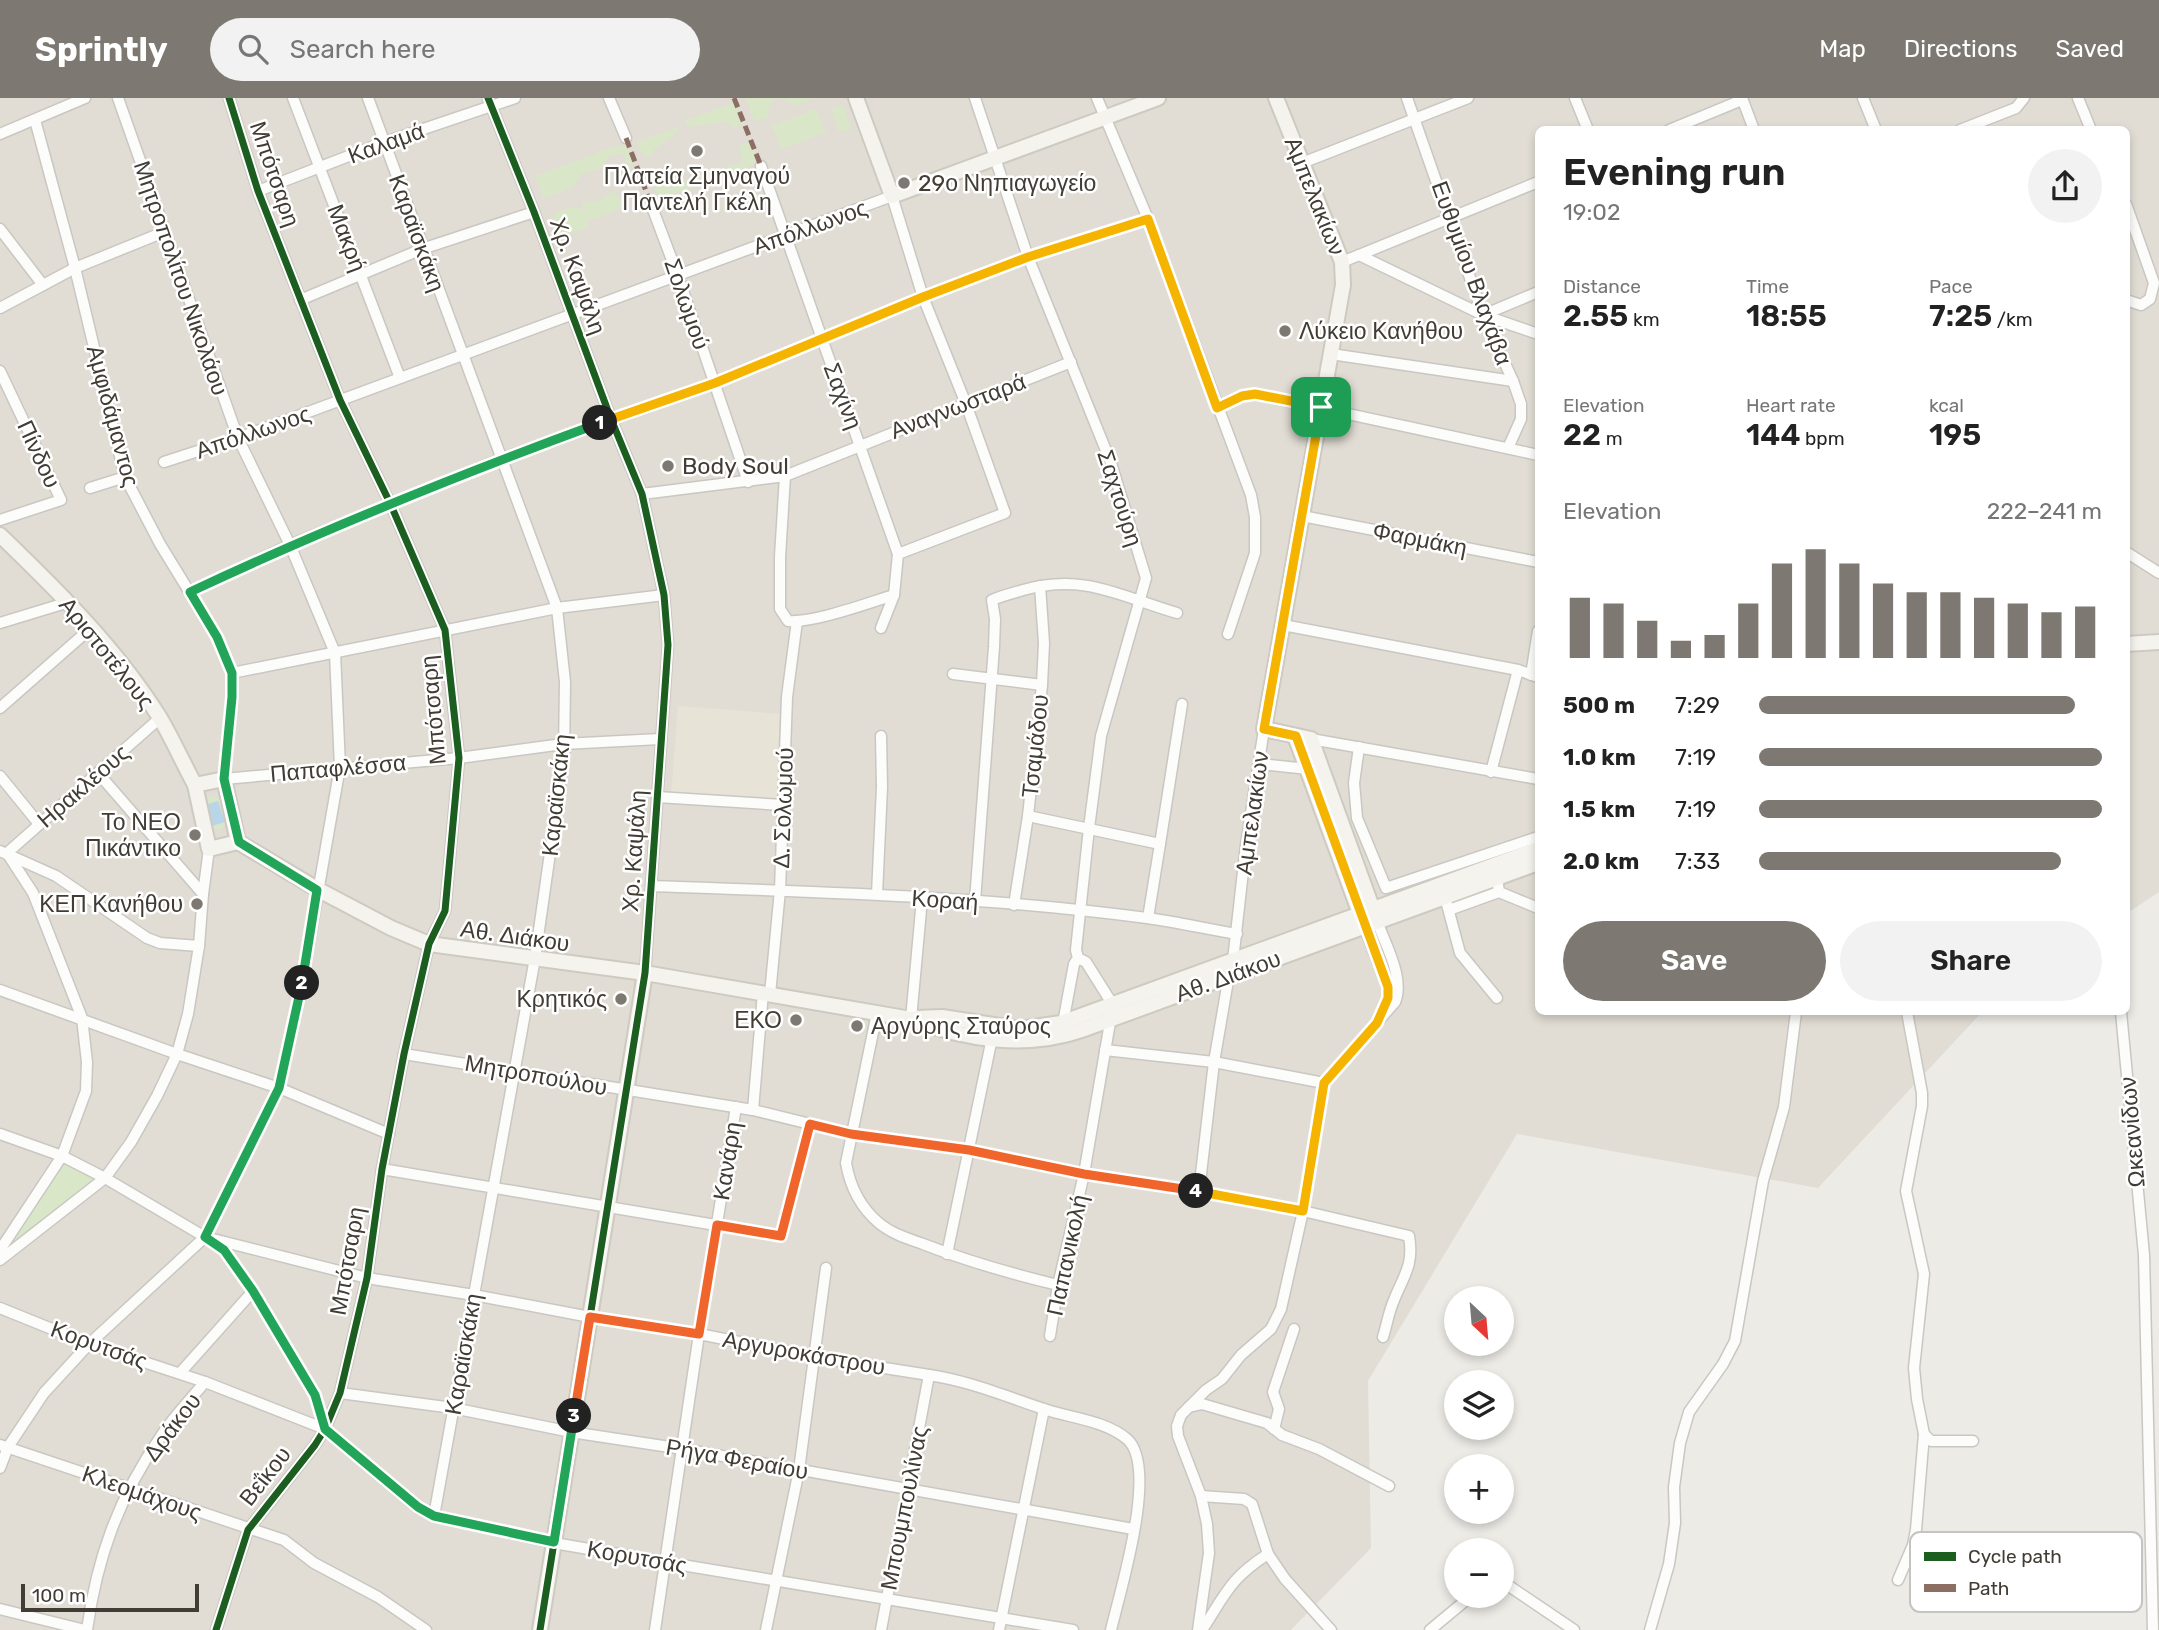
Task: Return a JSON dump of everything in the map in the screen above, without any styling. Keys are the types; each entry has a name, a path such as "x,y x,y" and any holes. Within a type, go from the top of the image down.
{"street":[{"path":"0,134 85,98"},
{"name":"Μητροπολίτου Νικολάου","path":"0,1468 4,1446 44,1392 89,1344 205,1237 279,1088 299,1000 340,767 335,653 290,545 238,438 118,98"},
{"name":"Μπότσαρη","path":"229,98 258,191 300,300 341,400 390,503 445,631 460,758 445,911 429,944 382,1170 367,1278 340,1393 325,1429"},
{"name":"Μακρή","path":"293,98 400,378"},
{"name":"Καραϊσκάκη","path":"368,98 557,608 565,682 564,755 535,958 434,1516"},
{"name":"Καλαμά","path":"258,191 490,103 516,98"},
{"path":"609,98 626,138"},
{"path":"856,98 892,196 923,297 1006,513 898,554"},
{"name":"Σαχτούρη","path":"975,98 1028,257 1111,463 1146,578 1101,736 1088,828 1082,911 1076,950 1078,958 1074,964 1063,1023"},
{"path":"1097,98 1148,219 1251,495 1255,553 1228,634"},
{"name":"Απόλλωνος","path":"164,462 238,438 1158,98"},
{"name":"Αμπελακίων","path":"1233,960 1246,845 1264,729 1343,285 1342,262 1276,98"},
{"name":"Ευθυμίου Βλαχάβα","path":"1407,98 1483,315 1521,404 1521,419 1508,448"},
{"path":"1302,163 1468,98"},
{"path":"1574,98 1586,126"},
{"path":"1863,98 1874,126"},
{"path":"1971,126 2016,108 2024,98"},
{"path":"2078,98 2089,126"},
{"path":"1678,126 1742,99 1752,126"},
{"name":"Χρ. Καψάλη","path":"490,103 642,494 664,596 668,645 645,973 540,1630"},
{"name":"Αμφιδάμαντος","path":"35,120 75,268 125,477 160,544 217,637 232,673 224,779"},
{"name":"Σαχίνη","path":"761,166 898,554 894,594 881,628"},
{"path":"1342,262 1535,183"},
{"name":"Σολωμού","path":"652,207 748,482"},
{"path":"300,300 422,249 534,212"},
{"path":"2130,214 2156,280 2147,303 2141,305 2130,301"},
{"path":"190,592 290,545 501,459 715,383 923,297 1028,257 1148,219"},
{"path":"0,229 43,285"},
{"path":"0,308 75,268 164,232"},
{"path":"1359,255 1483,315 1535,333"},
{"path":"1483,315 1535,293"},
{"path":"1331,354 1513,381"},
{"name":"Αναγνωσταρά","path":"642,494 785,476 1071,362"},
{"name":"Πίνδου","path":"0,371 61,500 0,520"},
{"path":"1217,408 1242,396 1255,394 1535,454"},
{"name":"Δ. Σολωμού","path":"767,994 780,890 792,621 780,609 785,476"},
{"path":"90,488 125,477"},
{"name":"Φαρμάκη","path":"1302,516 1535,561"},
{"name":"Αριστοτέλους","path":"0,535 69,602 160,718 195,785 209,849"},
{"path":"2130,555 2159,573"},
{"path":"975,901 995,619 992,600 1054,583 1082,584 1177,613"},
{"name":"Τσαμάδου","path":"1014,905 1028,816 1042,685 1044,643 1040,586"},
{"path":"792,621 894,594"},
{"path":"232,673 557,608 664,596"},
{"path":"0,623 69,602"},
{"path":"1283,625 1518,670 1534,676"},
{"path":"0,708 91,628"},
{"path":"2130,644 2159,642"},
{"path":"1491,772 1518,670"},
{"path":"953,674 1042,685"},
{"path":"1148,918 1182,704"},
{"name":"Ηρακλέους","path":"3,852 40,824 160,718"},
{"path":"1264,729 1535,779"},
{"path":"877,894 882,787 881,736"},
{"path":"1296,736 1368,917"},
{"name":"Παπαφλέσσα","path":"224,779 460,758 564,744 660,739"},
{"path":"1200,1630 1209,1553 1201,1496 1178,1436 1177,1426 1181,1415 1206,1390 1223,1379 1241,1355 1271,1329 1281,1309 1303,1211 1324,1083 1377,1023 1388,998 1388,987 1368,917 1311,739"},
{"path":"1359,747 1354,783 1357,818 1386,888 1535,838"},
{"path":"1260,764 1308,769"},
{"path":"98,773 203,894"},
{"path":"0,775 40,824"},
{"path":"0,1260 105,1178 131,1142 158,1096 177,1054 188,1014 199,946 209,849 239,842 224,779 195,785"},
{"path":"657,797 783,805"},
{"path":"1028,816 1160,844"},
{"name":"Αθ. Διάκου","path":"239,842 317,890 429,944 645,973 911,1019 939,1030 1020,1042 1067,1035 1112,1012 1233,960 1368,917 1447,903 1498,885 1535,865"},
{"name":"Αθ. Διάκου","path":"911,1019 942,1017 1020,1029 1112,1012 1229,975 1535,850"},
{"path":"3,852 56,876 146,938 160,943 199,946"},
{"path":"0,1250 62,1156 86,1091 87,1062 82,1018 33,893 3,852"},
{"path":"1498,885 1535,906"},
{"name":"Κοραή","path":"652,886 877,894 975,901 1148,918 1237,934"},
{"path":"911,1019 922,899"},
{"path":"1447,903 1460,953 1497,998"},
{"path":"1078,958 1086,962 1112,1012"},
{"path":"1199,1191 1214,1062 1229,975"},
{"path":"0,990 279,1088 389,1134"},
{"name":"Κανάρη","path":"752,1110 767,994"},
{"name":"Παπανικολή","path":"1050,1336 1058,1285 1084,1174 1112,1012"},
{"path":"877,1013 846,1163 849,1180 860,1202 880,1224 902,1236 990,1268 1058,1285"},
{"path":"1650,1630 1669,1564 1675,1523 1674,1487 1679,1443 1689,1412 1723,1364 1735,1341 1760,1193 1784,1107 1796,1015"},
{"path":"1908,1015 1922,1093 1906,1191 1924,1275 1914,1368 1924,1434 1916,1532"},
{"name":"Ωκεανίδων","path":"2121,1015 2144,1255 2153,1630"},
{"path":"947,1254 992,1038"},
{"path":"1105,1051 1214,1062 1324,1083"},
{"name":"Μητροπούλου","path":"404,1054 736,1107 851,1134 969,1150 1084,1174 1199,1191 1303,1211 1409,1237 1412,1252 1409,1269 1394,1300 1383,1337"},
{"name":"Κανάρη","path":"655,1630 736,1107"},
{"path":"382,1170 494,1186 781,1236 810,1124"},
{"name":"Αργυροκάστρου","path":"0,1134 62,1156 205,1237 367,1278 699,1334 928,1380 964,1381 1101,1426 1129,1440 1139,1457 1141,1483 1133,1530"},
{"path":"205,1237 224,1250 253,1291 315,1395 325,1429"},
{"path":"766,1630 799,1470 826,1268"},
{"path":"180,1373 253,1291"},
{"name":"Κορυτσάς","path":"0,1308 89,1344 205,1382 325,1429 418,1507 434,1516 664,1562 887,1598 1000,1625 1073,1630"},
{"path":"1274,1429 1279,1409 1273,1392 1294,1329"},
{"name":"Μπουμπουλίνας","path":"881,1630 928,1380"},
{"name":"Δράκου","path":"86,1630 93,1585 108,1533 129,1489 161,1435 205,1382"},
{"name":"Ρήγα Φεραίου","path":"340,1393 453,1408 571,1432 683,1449 1133,1530"},
{"path":"1189,1407 1202,1404 1267,1423 1282,1435 1319,1449 1389,1486"},
{"path":"1000,1625 1044,1409"},
{"name":"Βεΐκου","path":"216,1630 248,1530 325,1429"},
{"path":"1924,1434 1931,1441 1973,1441"},
{"name":"Κλεομάχους","path":"4,1446 284,1540 314,1563 378,1597 423,1630"},
{"path":"1201,1496 1244,1499 1252,1504 1268,1554 1285,1579 1331,1630"},
{"path":"1111,1630 1133,1530"},
{"path":"1898,1580 1910,1552"},
{"path":"1200,1630 1226,1589 1248,1567 1268,1554"},
{"path":"1514,1589 1574,1630"},
{"path":"1430,1630 1457,1608"},
{"path":"0,1609 86,1630"}],"shaded area":[{"path":"0,98 2159,98 2159,892 2130,911 2130,126 1535,126 1535,1015 1979,1015 1818,1188 1517,1134 1368,1381 1371,1548 1291,1630 0,1630"},
{"path":"678,706 783,714 780,801 671,795"}],"green space":[{"path":"745,98 815,98 794,106 786,99 776,99 769,105 768,117 755,122"},
{"path":"735,102 744,124 733,128 726,122 687,127 684,121"},
{"path":"843,105 851,128 839,132 831,109"},
{"path":"816,109 826,132 782,149 772,126"},
{"path":"678,127 678,132 645,158 637,142"},
{"path":"747,142 751,143 758,163 711,181 708,174 743,161 738,147"},
{"path":"619,145 626,146 634,164 629,167 622,153 609,157 601,168 580,175 573,188 568,187 562,192 543,198 535,176"},
{"path":"661,175 667,189 702,177 704,183 659,199 650,177"},
{"path":"614,191 624,206 586,221 588,227 561,237 553,214 572,207 582,209 584,215 582,203 598,201"},
{"path":"210,796 219,799 224,811 226,819 220,830 211,828 205,799"},
{"path":"62,1156 105,1178 0,1260 0,1250"}],"water":[{"path":"218,801 225,822 212,826 205,805"}],"marked path":[{"path":"734,98 761,166"},
{"path":"626,138 652,207"}],"cycle path":[{"path":"216,1630 248,1530 315,1445 340,1393 367,1278 382,1169 404,1054 429,944 445,911 459,758 445,630 390,503 340,400 258,191 229,98"},
{"path":"488,98 642,494 664,595 668,645 645,973 540,1630"}],"place":[{"name":"Πλατεία Σμηναγού Παντελή Γκέλη","path":"697,151"},
{"name":"29ο Νηπιαγωγείο","path":"904,183"},
{"name":"Λύκειο Κανήθου","path":"1285,331"},
{"name":"Body Soul","path":"668,466"},
{"name":"Το ΝΕΟ Πικάντικο","path":"195,835"},
{"name":"ΚΕΠ Κανήθου","path":"197,904"},
{"name":"Κρητικός","path":"621,999"},
{"name":"ΕΚΟ","path":"796,1020"},
{"name":"Αργύρης Σταύρος","path":"857,1026"}],"route":[{"path":"1148,219 1217,408 1242,396 1255,394 1321,407 1264,729 1296,736 1388,987 1388,998 1377,1023 1324,1083 1303,1211 1199,1191 1084,1174 969,1150 851,1134 810,1124 781,1236 717,1225 699,1334 590,1317 554,1542 434,1516 418,1507 325,1429 315,1395 253,1291 224,1250 205,1237 279,1088 299,1000 317,890 239,842 224,779 232,673 217,637 190,592 290,545 501,459 715,383 923,297 1028,257 1148,219"}]}
